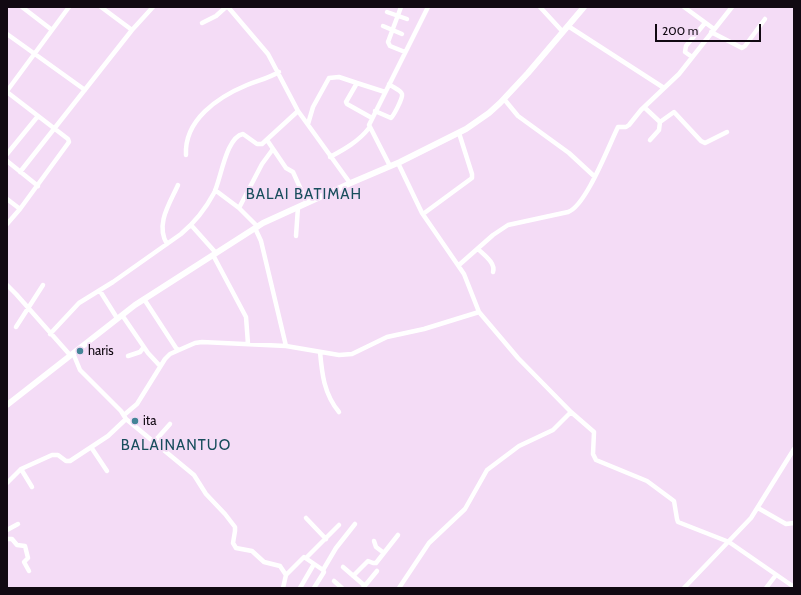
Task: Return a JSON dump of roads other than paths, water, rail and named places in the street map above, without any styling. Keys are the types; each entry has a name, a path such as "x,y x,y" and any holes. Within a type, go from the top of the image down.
{"main road":[{"path":"7,405 120,316 144,299 256,228 298,206 398,163 466,129 489,113 504,98 584,7"}],"street":[{"path":"22,7 52,30"},
{"path":"28,12 31,7"},
{"path":"7,224 38,186 69,142 68,139 54,130 7,91 69,7"},
{"path":"101,7 132,30"},
{"path":"20,172 132,30 153,7"},
{"path":"202,23 216,16 227,7 268,54 279,72 298,111 350,183"},
{"path":"401,7 388,42 389,45 405,52"},
{"path":"330,157 363,136 369,128 375,111 428,7"},
{"path":"540,7 563,32"},
{"path":"459,265 508,224 570,211 576,206 595,178 618,128 629,125 644,107 679,74 732,7"},
{"path":"686,8 713,31 742,48 765,19"},
{"path":"387,12 407,19"},
{"path":"692,57 686,52 686,46 705,23"},
{"path":"383,26 402,34"},
{"path":"568,26 664,88"},
{"path":"7,34 85,90"},
{"path":"186,156 185,147 193,128 199,117 209,107 221,98 245,86 268,78 279,72"},
{"path":"308,124 313,107 329,78 339,77 385,92"},
{"path":"357,83 346,103 372,118"},
{"path":"375,111 391,118 394,115 402,94 389,84"},
{"path":"504,98 518,116 569,153 595,178"},
{"path":"644,107 660,122"},
{"path":"50,334 76,305 100,291 167,244 191,225 216,190 225,158 236,138 241,134 245,134 258,145 267,140 298,111"},
{"path":"650,140 659,130 660,122 674,112 701,141 705,143 727,132"},
{"path":"7,154 38,116"},
{"path":"369,128 390,166"},
{"path":"423,214 472,178 459,133"},
{"path":"267,140 286,168 293,172 307,202"},
{"path":"238,208 262,164 273,149"},
{"path":"7,160 38,186"},
{"path":"398,163 423,214 459,265 479,312 514,355 571,412 594,432 593,454 596,460 647,481 673,499 678,522 728,542 794,587"},
{"path":"167,244 162,236 163,224 168,205 178,185"},
{"path":"216,190 238,208 256,228 261,240 286,346"},
{"path":"7,199 20,209"},
{"path":"296,236 298,206"},
{"path":"191,225 215,254 246,317 248,344"},
{"path":"478,249 493,265 493,272"},
{"path":"7,285 50,334 71,354 80,370 121,411 125,417 189,470 205,492 235,527 233,543 236,548 252,551 266,563 280,566 286,575"},
{"path":"16,327 43,285"},
{"path":"100,291 160,366"},
{"path":"144,299 176,348 179,350"},
{"path":"7,483 20,469 54,454 68,462 113,432 137,404 160,366 170,354 196,343 286,346 347,355 387,337 424,329 479,312"},
{"path":"128,356 140,352 144,347"},
{"path":"320,352 324,385 329,398 339,412"},
{"path":"401,587 429,544 465,508 487,470 524,443 553,430 571,412"},
{"path":"154,442 170,424"},
{"path":"91,447 107,471"},
{"path":"684,588 751,518 794,449"},
{"path":"20,469 32,487"},
{"path":"758,508 786,524 794,523"},
{"path":"306,518 326,539"},
{"path":"7,530 18,524"},
{"path":"314,588 336,548 355,524"},
{"path":"283,588 286,575 302,558 306,558 339,525"},
{"path":"353,576 366,562 376,563 398,535"},
{"path":"7,539 12,539 17,545 25,546 28,558 24,564 29,571"},
{"path":"374,541 376,546 384,553"},
{"path":"306,558 323,570"},
{"path":"300,588 314,564"},
{"path":"343,567 364,587 377,571"},
{"path":"766,588 776,575"},
{"path":"334,581 342,588"}],"place":[{"name":"haris","path":"80,351"},
{"name":"ita","path":"135,421"}],"district":[{"name":"BALAI BATIMAH","path":"304,195"},
{"name":"BALAINANTUO","path":"176,446"}]}
